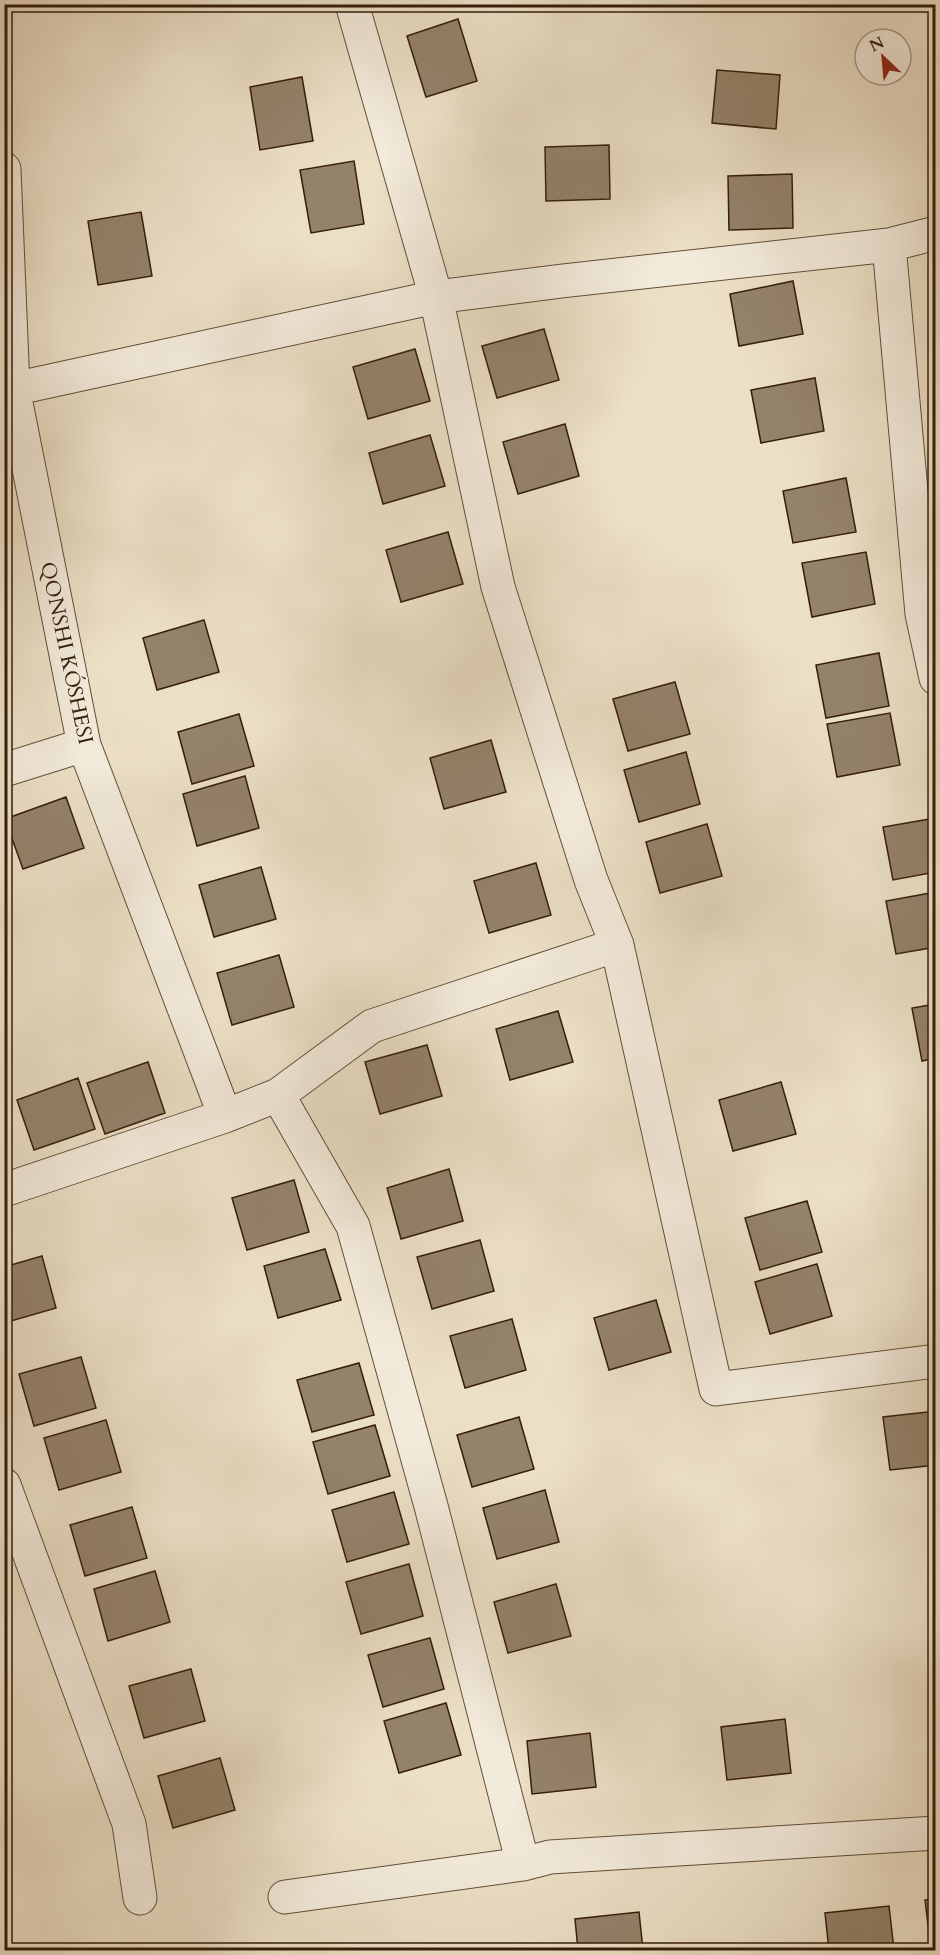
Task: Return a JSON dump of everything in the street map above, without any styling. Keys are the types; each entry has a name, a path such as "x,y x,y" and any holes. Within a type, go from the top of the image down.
{"street":[{"path":"352,4 436,297 498,586 591,880 617,945 716,1389 936,1361"},
{"path":"4,169 9,390 84,745 225,1116"},
{"path":"9,390 436,297 889,245 936,232"},
{"path":"889,245 922,614 936,678"},
{"path":"4,770 84,745"},
{"path":"4,1190 225,1116 278,1095 372,1026 617,945"},
{"path":"278,1095 353,1226 431,1506 523,1864"},
{"path":"4,1485 129,1824 140,1898"},
{"path":"285,1898 523,1864 550,1857 936,1833"}],"building":[{"path":"458,19 477,81 426,97 407,36"},
{"path":"717,70 780,75 776,129 712,123"},
{"path":"302,77 313,141 260,150 250,87"},
{"path":"609,145 610,199 546,201 545,147"},
{"path":"354,161 364,224 311,233 300,170"},
{"path":"792,174 793,228 729,230 728,176"},
{"path":"141,212 152,276 98,285 88,221"},
{"path":"793,281 803,334 739,346 730,294"},
{"path":"544,329 559,380 497,398 482,346"},
{"path":"415,349 430,401 368,419 353,367"},
{"path":"815,378 824,431 761,443 751,390"},
{"path":"565,424 579,476 518,494 503,442"},
{"path":"430,435 445,486 383,504 369,453"},
{"path":"846,478 856,532 793,543 783,491"},
{"path":"448,532 463,584 401,602 386,550"},
{"path":"866,552 875,604 812,617 802,563"},
{"path":"204,620 219,672 157,690 143,638"},
{"path":"879,653 889,706 826,718 816,665"},
{"path":"675,682 690,734 628,751 613,699"},
{"path":"890,713 900,765 837,777 827,724"},
{"path":"239,714 254,766 192,784 178,732"},
{"path":"491,740 506,792 444,809 430,758"},
{"path":"686,752 700,804 639,822 624,770"},
{"path":"245,776 259,828 197,846 183,794"},
{"path":"66,797 84,848 23,869 5,819"},
{"path":"936,818 936,872 893,880 883,827"},
{"path":"707,824 722,876 660,893 646,842"},
{"path":"536,863 551,915 489,933 474,881"},
{"path":"261,867 276,919 214,937 199,885"},
{"path":"936,892 936,947 896,954 886,901"},
{"path":"279,955 294,1007 232,1025 217,973"},
{"path":"936,1004 936,1058 922,1061 912,1008"},
{"path":"558,1011 573,1062 510,1080 496,1029"},
{"path":"427,1045 442,1096 380,1114 365,1062"},
{"path":"148,1062 165,1113 105,1134 87,1083"},
{"path":"78,1078 95,1129 34,1150 17,1100"},
{"path":"931,1078 936,1078 936,1102"},
{"path":"781,1082 796,1134 733,1151 719,1100"},
{"path":"449,1169 463,1221 401,1239 387,1188"},
{"path":"294,1180 309,1232 247,1250 232,1198"},
{"path":"807,1201 822,1252 760,1270 745,1218"},
{"path":"480,1240 494,1291 432,1309 417,1257"},
{"path":"325,1249 341,1300 278,1318 264,1266"},
{"path":"42,1256 56,1308 4,1323 4,1267"},
{"path":"817,1264 832,1316 770,1334 755,1282"},
{"path":"656,1300 671,1352 609,1370 594,1318"},
{"path":"512,1319 526,1370 465,1388 450,1336"},
{"path":"81,1357 96,1408 34,1426 19,1374"},
{"path":"359,1363 374,1415 312,1432 297,1380"},
{"path":"936,1411 936,1465 890,1470 883,1417"},
{"path":"519,1417 534,1469 472,1487 457,1435"},
{"path":"106,1420 121,1472 59,1490 44,1438"},
{"path":"375,1425 390,1476 328,1494 313,1442"},
{"path":"545,1490 559,1542 497,1559 483,1508"},
{"path":"394,1492 409,1544 347,1562 332,1510"},
{"path":"132,1507 147,1558 85,1576 70,1525"},
{"path":"409,1564 423,1616 361,1634 346,1582"},
{"path":"155,1571 170,1622 108,1641 94,1589"},
{"path":"556,1584 571,1636 508,1653 494,1602"},
{"path":"430,1638 444,1689 383,1707 368,1655"},
{"path":"191,1669 205,1721 144,1738 129,1686"},
{"path":"446,1703 461,1755 399,1773 384,1721"},
{"path":"785,1719 791,1773 727,1780 721,1727"},
{"path":"590,1733 596,1787 532,1794 527,1741"},
{"path":"220,1758 235,1810 173,1828 158,1776"},
{"path":"936,1899 936,1950 931,1950 925,1900"},
{"path":"889,1906 894,1950 829,1950 825,1913"},
{"path":"639,1912 643,1950 578,1950 575,1919"}]}
